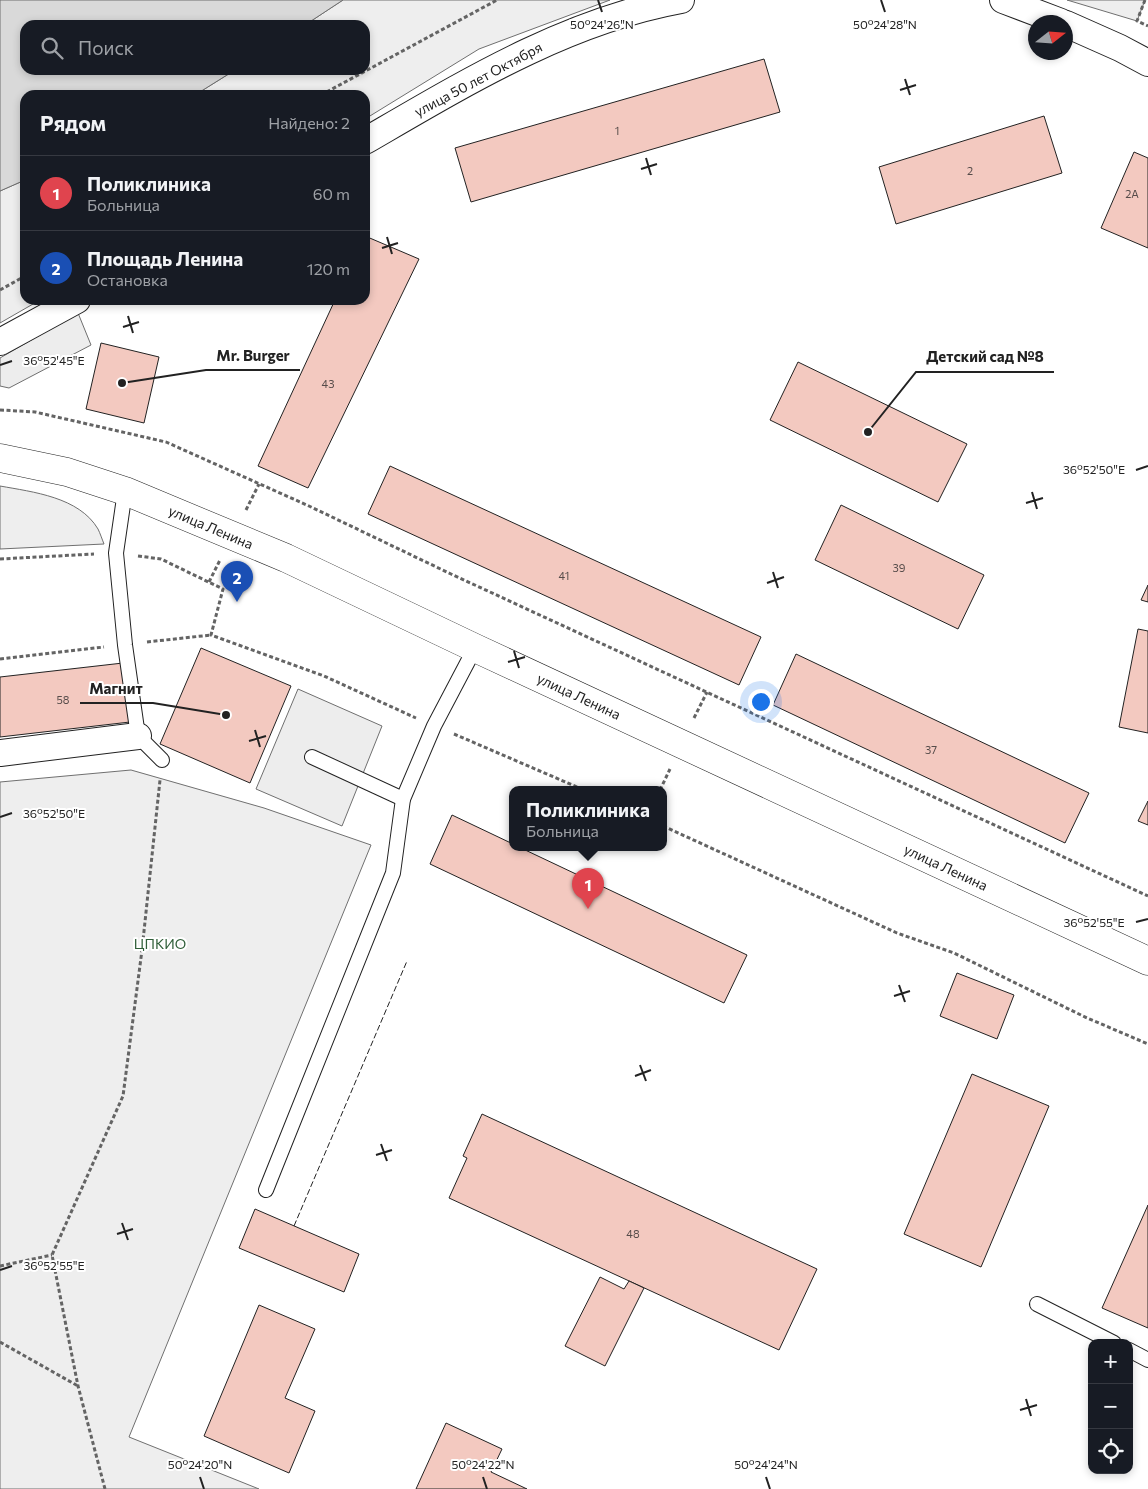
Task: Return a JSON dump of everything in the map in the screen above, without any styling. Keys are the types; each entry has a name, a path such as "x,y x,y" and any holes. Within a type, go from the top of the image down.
{"street":[{"name":"улица 50 лет Октября","path":"370,137 473,78 559,37 648,6 681,0"},
{"path":"1003,0 1043,15"},
{"path":"1073,27 1148,63"},
{"path":"0,342 68,305"},
{"name":"улица Ленина","path":"0,458 67,472 125,491 286,558 1148,961"},
{"path":"0,753 138,736"}],"lane":[{"path":"125,491 116,553 125,645 138,736 162,760"},
{"path":"266,1190 393,873 403,799 434,726 475,648"},
{"path":"312,758 403,799"},
{"path":"1037,1304 1106,1339"},
{"path":"1133,1352 1148,1360"}],"path":[{"path":"370,69 498,0"},
{"path":"1145,0 1136,21 1148,26"},
{"path":"330,90 358,75"},
{"path":"0,290 20,279"},
{"path":"0,410 35,412 166,442 309,506 451,574 1148,896"},
{"path":"0,560 116,553 161,559 223,589 211,635 324,676 434,726 575,786"},
{"path":"105,1489 78,1386 52,1255 123,1096 142,950 162,760"},
{"path":"667,828 896,933 954,953 1148,1044"},
{"path":"0,1266 52,1255"},
{"path":"0,1342 78,1386"}],"green space":[{"path":"343,0 610,0 479,49 370,116 370,90 203,90 227,75 370,75 370,20 313,20"},
{"path":"1067,0 1145,0 1137,21"},
{"path":"20,182 20,305 31,305 0,323 0,191"},
{"path":"0,486 40,494 67,503 90,518 98,529 104,544 0,549"},
{"name":"ЦПКИО","path":"131,770 264,808 371,845 129,1437 259,1489 0,1489 0,782"}],"shaded area":[{"path":"0,0 343,0 313,20 20,20 20,75 227,75 203,90 20,90 20,182 0,191"},
{"path":"78,313 91,345 9,388 0,386 0,358"},
{"path":"298,689 382,726 342,826 256,789"}],"building":[{"path":"764,59 780,112 471,202 455,148"},
{"path":"1044,116 1062,173 896,224 879,167"},
{"path":"1134,152 1148,158 1148,248 1101,228"},
{"path":"370,238 419,259 308,488 258,466 333,305 370,305"},
{"path":"101,343 159,357 144,423 86,409"},
{"path":"798,362 967,444 938,502 770,420"},
{"path":"390,466 761,637 739,685 368,514"},
{"path":"841,505 984,575 958,629 815,560"},
{"path":"1148,585 1148,602 1141,600"},
{"path":"1138,629 1148,631 1148,733 1119,727"},
{"path":"201,648 291,686 250,783 160,744"},
{"path":"796,654 1089,793 1065,843 773,705"},
{"path":"123,663 130,722 0,737 0,677"},
{"path":"1148,801 1148,825 1138,821"},
{"path":"452,815 509,842 509,851 527,851 747,955 724,1003 430,864"},
{"path":"957,973 1014,995 997,1039 940,1016"},
{"path":"972,1074 1049,1106 981,1267 904,1234"},
{"path":"482,1114 817,1269 779,1350 449,1198 467,1158 463,1156"},
{"path":"1148,1205 1148,1328 1102,1308"},
{"path":"255,1209 359,1254 344,1292 239,1248"},
{"path":"600,1277 624,1289 629,1281 644,1288 605,1366 565,1346"},
{"path":"259,1305 315,1329 285,1398 315,1411 289,1473 204,1436"},
{"path":"446,1423 502,1449 491,1472 527,1489 416,1489"}],"fence":[{"path":"294,1226 407,961"}],"place":[{"name":"Mr. Burger","path":"122,383"},
{"name":"Детский сад №8","path":"868,432"},
{"name":"Площадь Ленина","path":"237,602"},
{"name":"Магнит","path":"226,715"},
{"name":"Поликлиника","path":"588,909"}]}
